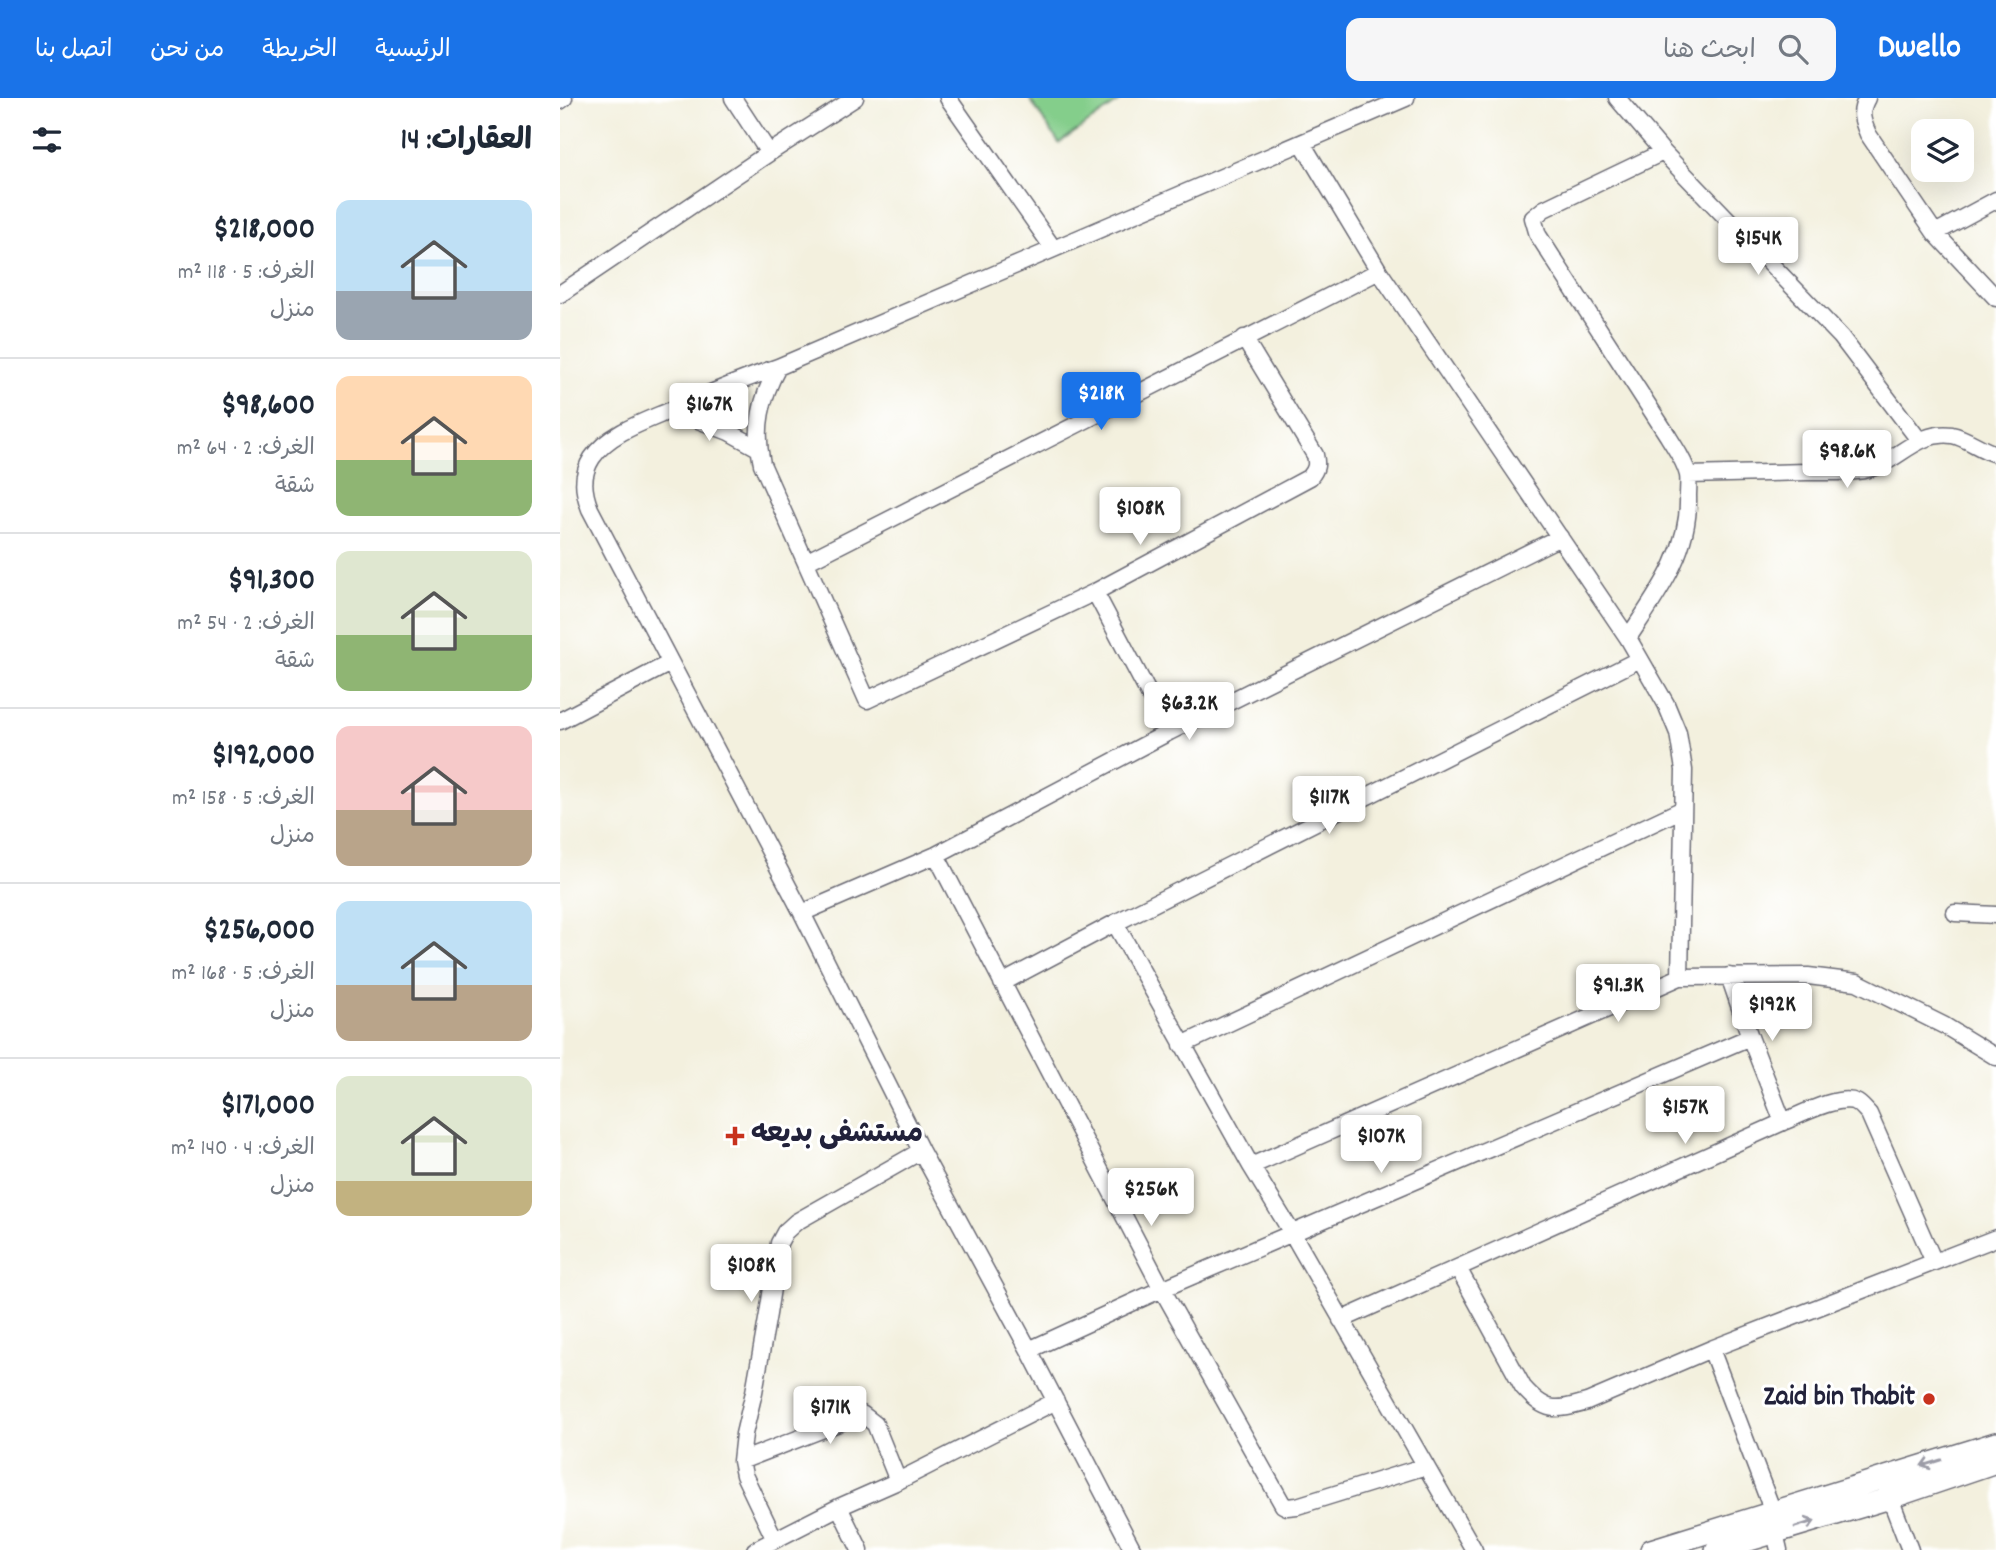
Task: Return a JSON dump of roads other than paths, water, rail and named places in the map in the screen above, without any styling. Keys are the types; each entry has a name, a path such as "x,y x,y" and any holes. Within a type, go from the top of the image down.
{"street":[{"path":"733,98 769,153"},
{"path":"560,294 855,98"},
{"path":"948,98 1053,248"},
{"path":"1133,1550 921,1151 802,913 590,509 584,487 587,466 602,446 639,424 1406,98"},
{"path":"1617,98 1663,152 1841,337 1919,440"},
{"path":"1867,98 1861,111 1868,134 1936,233 1996,298"},
{"path":"1302,143 1379,271 1628,638 1666,704 1678,733 1684,770 1680,977"},
{"path":"1628,638 1669,575 1679,554 1687,529 1688,475 1668,436 1538,235 1532,218 1544,209 1663,152"},
{"path":"1936,233 1996,200"},
{"path":"806,562 1379,271"},
{"path":"778,367 765,393 757,433 758,448 766,475 867,700 1095,592 1303,482 1315,471 1315,455 1244,338"},
{"path":"672,410 729,432 758,448"},
{"path":"1688,475 1866,470 1919,440 1951,435 1996,454"},
{"path":"802,913 936,855 1169,732 1560,537"},
{"path":"1095,592 1169,732"},
{"path":"1002,983 1115,923 1640,659"},
{"path":"560,721 670,663"},
{"path":"1182,1045 1683,809"},
{"path":"936,855 1162,1289 1283,1505 1297,1506 1426,1466"},
{"path":"1955,913 1996,915"},
{"path":"1115,923 1251,1166 1474,1550"},
{"path":"1729,976 1783,1122"},
{"path":"1251,1166 1680,977 1808,976 1857,982 1945,1026 1996,1057"},
{"path":"1029,1350 1162,1289 1750,1037"},
{"path":"1341,1320 1783,1122 1836,1101 1857,1102 1869,1114 1934,1262"},
{"path":"775,1540 744,1475 741,1461 779,1243 785,1231 796,1222 921,1151"},
{"path":"1458,1268 1523,1387 1535,1401 1550,1409 1587,1402 1711,1349 1996,1238"},
{"path":"1711,1349 1773,1512"},
{"path":"755,1550 1056,1401"},
{"path":"741,1461 862,1414 875,1424 898,1481"},
{"path":"1716,1550 1777,1542 1886,1488 1996,1443"},
{"path":"1651,1550 1773,1512 1996,1462"},
{"path":"1886,1488 1910,1550"},
{"path":"839,1507 860,1550"}],"place":[{"name":"مستشفى بديعه","path":"735,1136"},
{"name":"Zaid bin Thabit","path":"1929,1399"}]}
